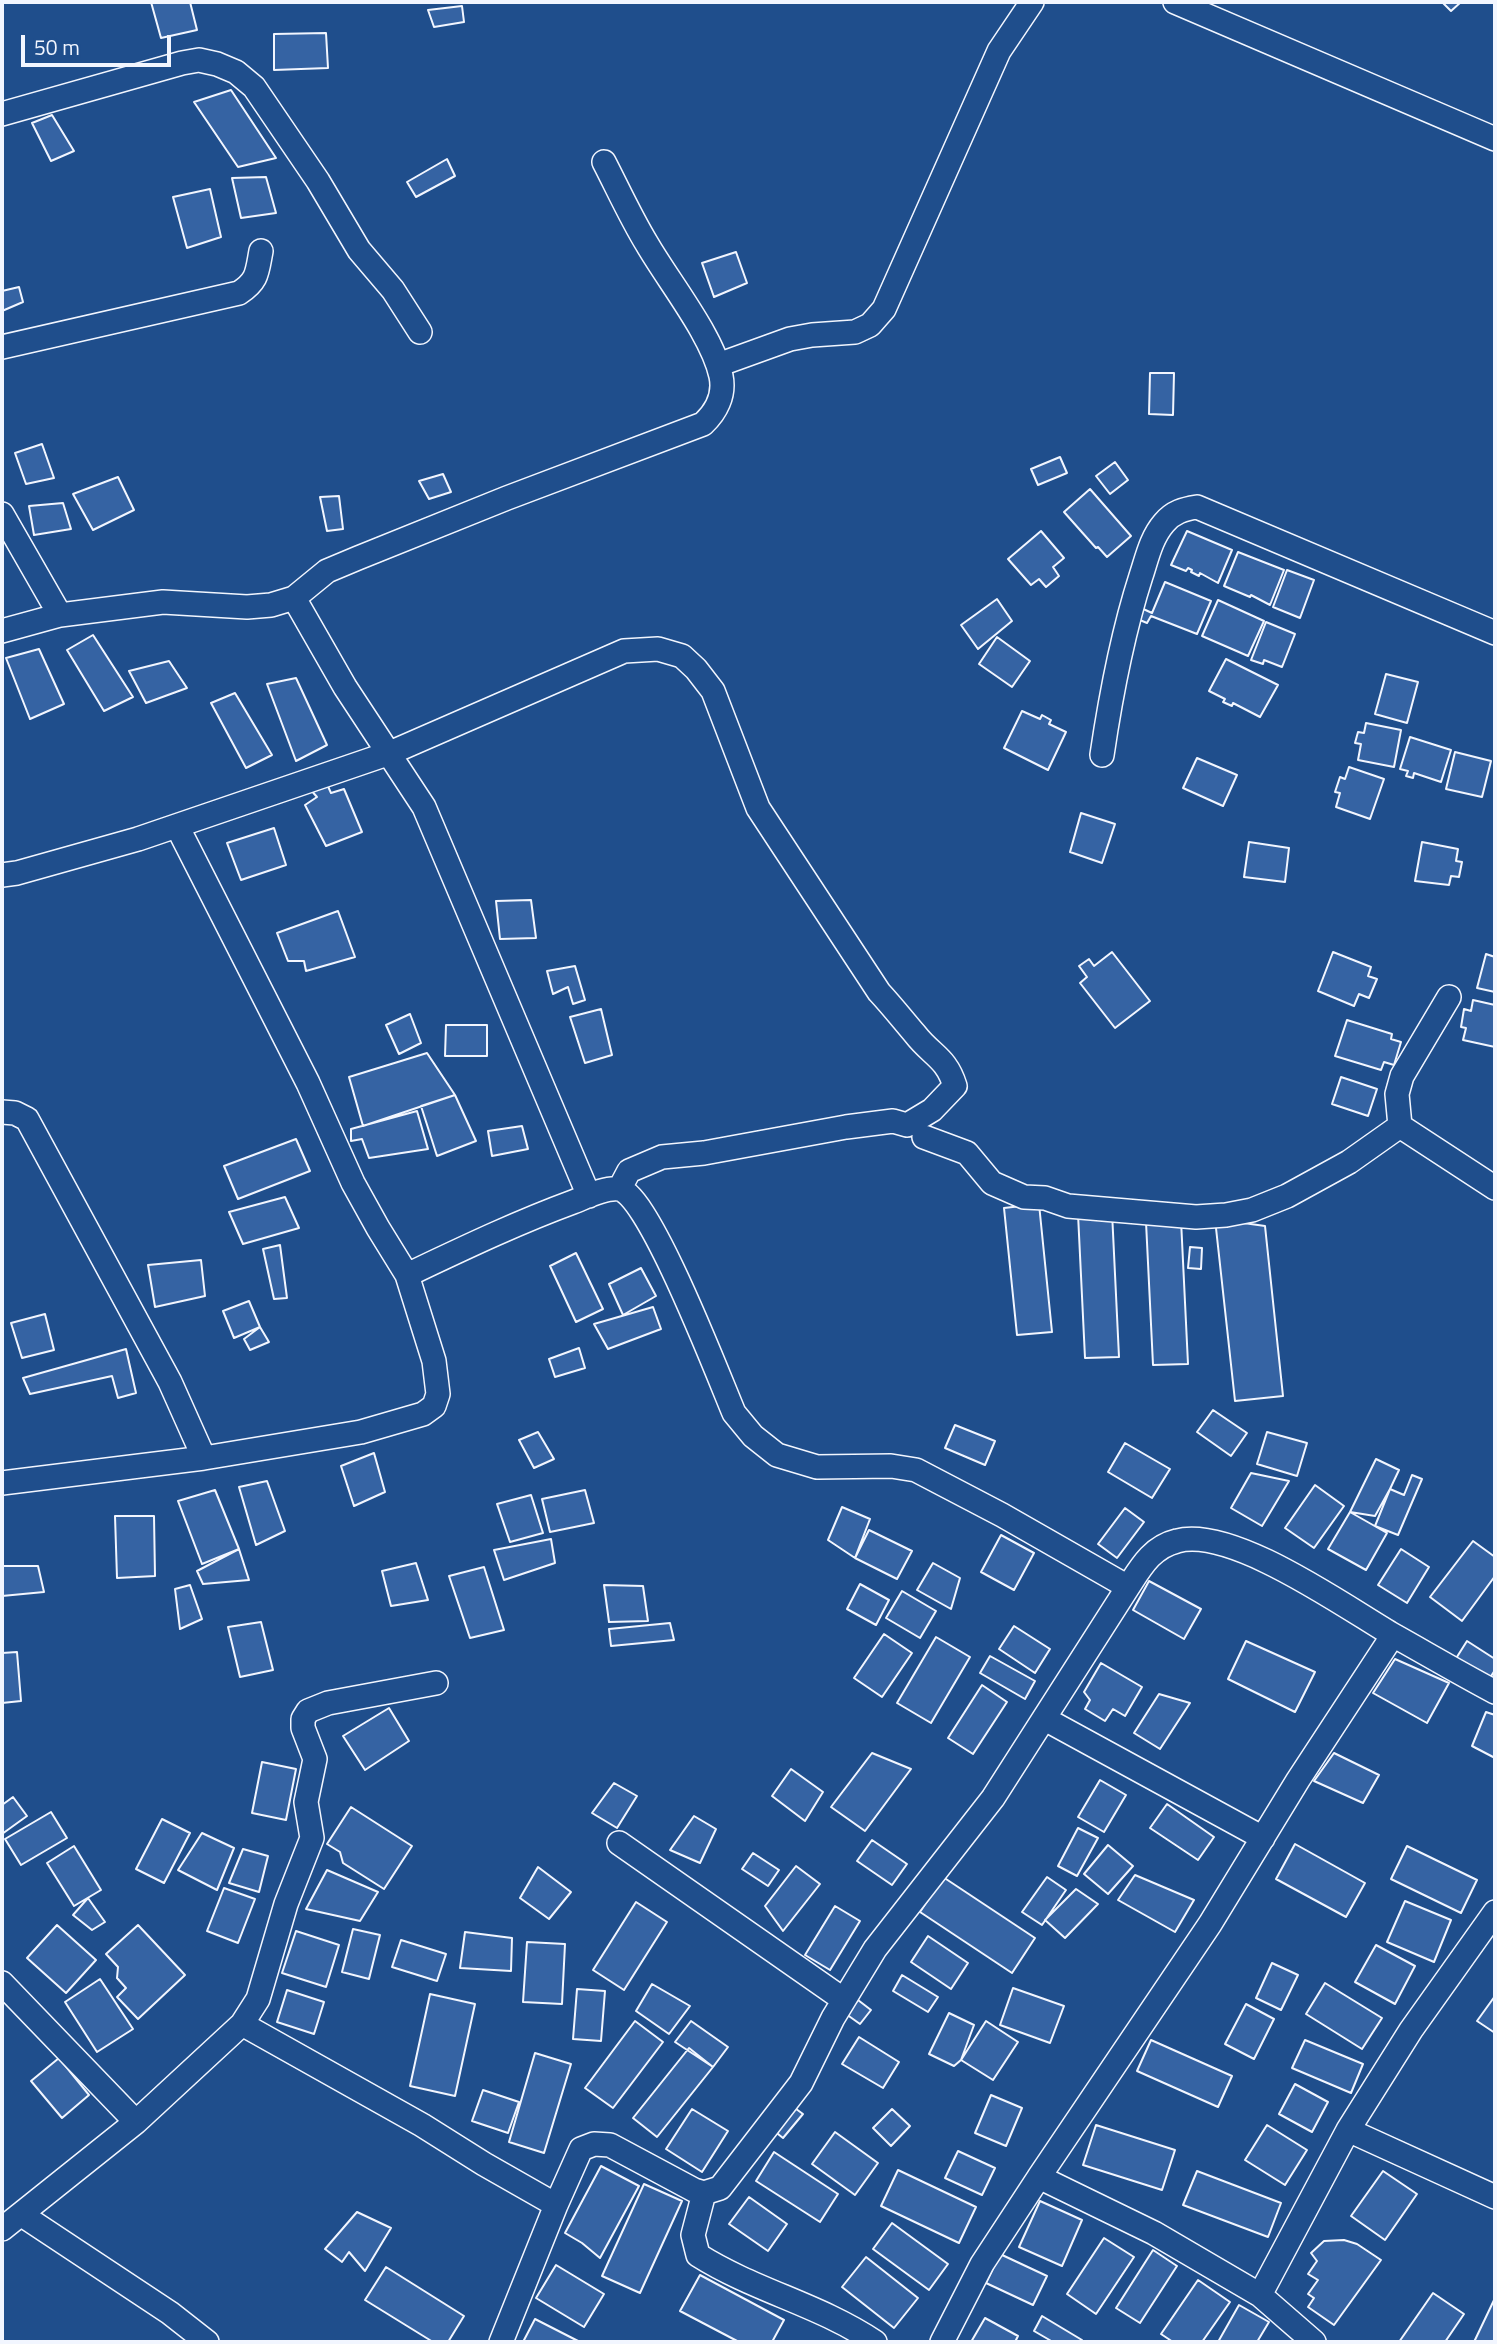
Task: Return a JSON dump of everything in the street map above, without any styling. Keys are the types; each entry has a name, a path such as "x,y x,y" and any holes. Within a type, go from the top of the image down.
{"street":[{"path":"718,365 790,339 855,332 870,325 884,309 999,51 1032,2"},
{"path":"1175,2 1495,139"},
{"path":"2,114 182,63 199,60 236,72 254,87 359,250 393,290 420,332"},
{"path":"2,631 60,615 163,602 247,607 271,605 293,598 307,585 337,566 703,424 714,413 721,397 722,379 712,349 646,243 604,162"},
{"path":"2,347 239,293 251,286 256,278 261,251"},
{"path":"1102,755 1125,625 1151,544 1163,524 1173,514 1184,509 1197,507 1495,633"},
{"path":"2,514 60,615"},
{"path":"293,598 345,687 424,807 589,1196"},
{"path":"2,875 17,873 177,826 390,753 624,651 658,649 682,656 713,691 758,808 777,838 879,992 917,1037 950,1070 955,1086 932,1110 907,1125 893,1121 846,1127 704,1153 662,1157 629,1171 620,1188"},
{"path":"2,1483 204,1458 361,1432 423,1414 434,1406 438,1394 434,1362 407,1275 354,1183 307,1083 177,826"},
{"path":"1400,1126 1397,1094 1402,1076 1449,997"},
{"path":"2,1112 15,1113 27,1119 170,1382 204,1458"},
{"path":"924,1137 967,1153 992,1183 1024,1198 1045,1198 1068,1206 1196,1217 1252,1210 1287,1196 1349,1162 1400,1126"},
{"path":"1400,1126 1495,1188"},
{"path":"407,1275 514,1224 589,1196 620,1188 631,1194 660,1241 734,1413 761,1443 777,1455 817,1467 891,1466 916,1471 1002,1514 1128,1587"},
{"path":"501,2342 555,2205 581,2149 594,2144 610,2145 694,2190 704,2193 720,2188 800,2083 875,1949 993,1798 1147,1558 1162,1546 1179,1540 1206,1539 1270,1563 1495,1692"},
{"path":"942,2342 982,2264 1210,1924 1297,1780 1393,1634"},
{"path":"2,2229 136,2122 242,2024 258,1999 286,1904 312,1838 306,1802 315,1759 303,1728 303,1719 308,1711 328,1703 436,1683"},
{"path":"1045,1718 1263,1838"},
{"path":"619,1843 845,2000"},
{"path":"1260,2295 1348,2130 1411,2030 1495,1912"},
{"path":"2,1983 136,2122"},
{"path":"242,2024 422,2125 555,2205"},
{"path":"1348,2130 1495,2197"},
{"path":"1039,2177 1154,2233 1260,2295 1314,2342"},
{"path":"704,2193 693,2235 698,2255 724,2271 847,2323 875,2342"},
{"path":"22,2215 170,2313 207,2342"}],"building":[{"path":"151,2 190,2 197,30 161,38"},
{"path":"1442,2 1461,2 1451,11"},
{"path":"462,6 464,22 434,27 428,10"},
{"path":"326,33 328,68 274,70 274,34"},
{"path":"231,90 276,158 238,167 194,102"},
{"path":"52,115 74,151 51,161 32,123"},
{"path":"447,159 455,176 416,197 407,182"},
{"path":"266,177 276,213 241,218 232,178"},
{"path":"210,189 221,237 187,248 173,197"},
{"path":"736,252 747,283 714,297 702,263"},
{"path":"19,287 23,302 2,311 2,291"},
{"path":"1150,373 1174,373 1173,415 1149,414"},
{"path":"42,444 54,478 26,484 15,453"},
{"path":"1060,457 1067,473 1038,485 1031,469"},
{"path":"1115,462 1128,480 1110,494 1096,476"},
{"path":"443,474 451,492 429,499 419,481"},
{"path":"118,477 134,510 93,530 73,494"},
{"path":"1090,489 1131,536 1107,557 1064,512"},
{"path":"339,496 343,529 327,531 320,497"},
{"path":"63,503 71,529 34,535 29,506"},
{"path":"1041,531 1064,558 1053,567 1059,576 1046,587 1039,579 1031,585 1008,559"},
{"path":"1187,531 1232,550 1218,583 1200,573 1199,576 1191,572 1188,568 1186,571 1171,565"},
{"path":"1238,552 1284,570 1270,605 1224,586"},
{"path":"1287,570 1314,580 1300,618 1273,607"},
{"path":"1165,582 1211,601 1197,634 1151,616 1147,623 1135,618 1139,607 1152,613"},
{"path":"997,599 1012,621 978,649 961,625"},
{"path":"1218,600 1264,621 1248,656 1202,636"},
{"path":"1266,622 1295,634 1282,667 1264,660 1263,664 1251,660"},
{"path":"93,635 133,697 104,711 67,650"},
{"path":"997,637 1030,661 1012,687 979,664"},
{"path":"39,649 64,704 30,719 6,658"},
{"path":"1226,659 1278,685 1260,717 1233,703 1232,706 1223,702 1225,699 1209,691"},
{"path":"169,661 187,688 146,703 129,671"},
{"path":"1386,674 1418,682 1407,723 1375,714"},
{"path":"296,678 327,745 296,761 267,684"},
{"path":"235,693 272,755 246,768 211,703"},
{"path":"1022,711 1040,719 1042,715 1051,720 1049,724 1066,732 1048,770 1004,748"},
{"path":"1366,723 1401,730 1394,767 1358,760 1361,744 1355,743 1358,732 1364,733"},
{"path":"1410,737 1451,750 1441,782 1414,773 1413,778 1406,776 1408,771 1400,769"},
{"path":"1455,752 1491,761 1482,797 1446,789"},
{"path":"1197,758 1237,775 1223,806 1183,788"},
{"path":"1349,767 1384,779 1370,819 1336,807 1340,793 1335,792 1340,777 1345,779"},
{"path":"326,782 331,793 344,789 362,832 326,846 305,805 317,797 310,789"},
{"path":"1081,813 1115,824 1102,863 1070,852"},
{"path":"274,828 286,865 241,880 227,843"},
{"path":"1249,842 1289,848 1285,882 1244,877"},
{"path":"1422,842 1458,849 1456,861 1462,862 1459,877 1451,876 1449,885 1415,881"},
{"path":"531,900 536,938 500,939 496,901"},
{"path":"338,911 355,957 306,971 304,961 288,961 277,933"},
{"path":"1112,952 1150,1001 1115,1028 1080,983 1087,977 1079,966 1089,959 1094,966"},
{"path":"1333,952 1371,967 1368,976 1377,979 1369,998 1359,994 1354,1006 1318,991"},
{"path":"1486,954 1495,957 1495,992 1477,988"},
{"path":"575,966 585,1000 573,1004 568,987 553,994 547,971"},
{"path":"1473,1000 1495,1005 1495,1047 1463,1040 1466,1028 1461,1027 1464,1009 1471,1011"},
{"path":"601,1009 612,1055 585,1063 570,1017"},
{"path":"410,1014 421,1043 399,1054 386,1025"},
{"path":"1347,1020 1392,1034 1391,1039 1401,1042 1394,1065 1384,1062 1381,1070 1335,1056"},
{"path":"446,1025 487,1025 487,1056 445,1056"},
{"path":"427,1053 455,1095 363,1126 349,1077"},
{"path":"1341,1077 1377,1089 1368,1116 1332,1104"},
{"path":"455,1095 476,1141 437,1156 421,1106"},
{"path":"417,1111 428,1149 369,1158 362,1139 351,1141 351,1129"},
{"path":"522,1126 528,1149 492,1156 488,1131"},
{"path":"296,1139 310,1171 238,1199 224,1166"},
{"path":"285,1197 299,1228 243,1244 229,1212"},
{"path":"1039,1204 1052,1332 1017,1335 1004,1208"},
{"path":"1112,1212 1119,1357 1085,1358 1078,1214"},
{"path":"1215,1219 1265,1226 1283,1396 1235,1401"},
{"path":"1181,1220 1188,1364 1153,1365 1146,1222"},
{"path":"280,1245 287,1298 274,1299 263,1249"},
{"path":"1190,1247 1202,1248 1201,1269 1188,1268"},
{"path":"576,1253 603,1309 576,1322 550,1266"},
{"path":"201,1260 205,1296 155,1307 148,1265"},
{"path":"641,1268 656,1296 623,1315 609,1284"},
{"path":"249,1301 260,1327 234,1338 223,1311"},
{"path":"653,1307 661,1329 608,1349 594,1324"},
{"path":"45,1314 54,1350 22,1358 11,1323"},
{"path":"260,1327 269,1342 250,1350 244,1339"},
{"path":"579,1348 585,1368 555,1377 549,1359"},
{"path":"126,1349 136,1393 118,1398 112,1376 30,1394 23,1378"},
{"path":"1213,1410 1247,1433 1231,1456 1197,1432"},
{"path":"955,1425 995,1441 985,1465 945,1448"},
{"path":"538,1432 554,1459 534,1468 519,1440"},
{"path":"1267,1432 1307,1443 1297,1476 1257,1464"},
{"path":"1125,1443 1170,1469 1152,1498 1108,1472"},
{"path":"374,1453 385,1492 354,1506 341,1466"},
{"path":"1376,1459 1399,1470 1390,1489 1375,1516 1350,1512"},
{"path":"1251,1473 1289,1481 1262,1526 1231,1508"},
{"path":"1412,1475 1422,1479 1398,1535 1375,1526 1390,1489 1404,1495"},
{"path":"267,1481 285,1531 256,1545 239,1487"},
{"path":"1315,1485 1344,1506 1314,1548 1285,1528"},
{"path":"215,1490 239,1549 202,1564 178,1501"},
{"path":"585,1490 594,1523 550,1532 542,1499"},
{"path":"531,1495 543,1533 510,1542 497,1504"},
{"path":"842,1507 870,1519 855,1558 828,1540"},
{"path":"1125,1508 1144,1522 1117,1558 1098,1544"},
{"path":"1350,1512 1387,1533 1366,1570 1328,1549"},
{"path":"115,1516 154,1516 155,1576 117,1578"},
{"path":"869,1530 912,1551 897,1579 855,1558"},
{"path":"1001,1535 1034,1553 1014,1590 981,1572"},
{"path":"551,1539 555,1563 504,1580 494,1550"},
{"path":"1473,1541 1495,1557 1495,1576 1462,1621 1430,1597"},
{"path":"239,1549 249,1580 203,1584 197,1571"},
{"path":"1401,1549 1429,1567 1407,1603 1378,1585"},
{"path":"416,1563 428,1600 391,1606 382,1571"},
{"path":"933,1563 960,1578 951,1609 917,1590"},
{"path":"2,1566 38,1566 44,1592 2,1596"},
{"path":"484,1567 504,1630 470,1638 449,1576"},
{"path":"1149,1581 1201,1609 1184,1639 1133,1610"},
{"path":"860,1584 889,1600 876,1625 847,1609"},
{"path":"190,1585 202,1619 180,1629 175,1589"},
{"path":"604,1585 643,1586 648,1621 609,1622"},
{"path":"902,1591 936,1611 920,1638 886,1618"},
{"path":"261,1622 273,1670 240,1677 228,1627"},
{"path":"670,1623 674,1640 611,1646 609,1629"},
{"path":"1014,1626 1050,1649 1035,1673 999,1649"},
{"path":"884,1634 912,1653 882,1697 854,1678"},
{"path":"936,1637 970,1657 931,1723 897,1703"},
{"path":"1246,1641 1315,1672 1295,1712 1228,1679"},
{"path":"1467,1641 1495,1659 1495,1670 1488,1681 1455,1660"},
{"path":"17,1652 21,1701 2,1703 2,1653"},
{"path":"990,1656 1035,1681 1025,1699 980,1673"},
{"path":"1395,1659 1449,1683 1427,1723 1373,1693"},
{"path":"1101,1663 1142,1687 1125,1716 1113,1709 1105,1721 1085,1709 1090,1700 1084,1692"},
{"path":"982,1685 1007,1702 973,1754 948,1738"},
{"path":"1159,1694 1190,1703 1160,1749 1134,1733"},
{"path":"389,1708 409,1741 365,1770 343,1736"},
{"path":"1486,1712 1495,1715 1495,1758 1472,1746"},
{"path":"872,1753 911,1769 865,1831 831,1807"},
{"path":"1334,1753 1379,1775 1363,1803 1314,1781"},
{"path":"262,1762 296,1769 286,1820 252,1813"},
{"path":"791,1769 823,1792 805,1821 772,1796"},
{"path":"1100,1780 1126,1795 1104,1832 1078,1817"},
{"path":"614,1783 637,1796 617,1828 592,1813"},
{"path":"13,1797 27,1816 2,1834 2,1805"},
{"path":"1167,1804 1214,1837 1198,1860 1150,1828"},
{"path":"351,1807 412,1846 384,1889 343,1863 340,1852 327,1844"},
{"path":"51,1812 67,1838 21,1865 5,1839"},
{"path":"694,1816 716,1829 700,1863 670,1850"},
{"path":"162,1819 190,1833 164,1883 136,1869"},
{"path":"1078,1828 1098,1838 1077,1876 1058,1866"},
{"path":"202,1833 234,1848 217,1890 178,1870"},
{"path":"872,1840 907,1864 892,1885 857,1861"},
{"path":"1295,1844 1365,1883 1346,1917 1276,1879"},
{"path":"1108,1845 1133,1866 1108,1894 1084,1874"},
{"path":"74,1846 101,1890 74,1906 47,1863"},
{"path":"1407,1846 1477,1880 1461,1913 1391,1879"},
{"path":"243,1849 268,1856 259,1892 229,1883"},
{"path":"753,1853 779,1870 768,1886 742,1869"},
{"path":"796,1866 820,1884 783,1931 765,1906"},
{"path":"538,1867 571,1892 549,1919 520,1898"},
{"path":"327,1870 378,1892 360,1921 306,1909"},
{"path":"1135,1875 1194,1900 1175,1932 1118,1900"},
{"path":"943,1877 1035,1938 1012,1973 920,1912"},
{"path":"1047,1877 1066,1890 1042,1925 1022,1912"},
{"path":"224,1888 255,1899 238,1943 207,1931"},
{"path":"1076,1889 1098,1904 1065,1938 1045,1920"},
{"path":"88,1898 105,1922 92,1930 73,1915"},
{"path":"1405,1901 1451,1920 1434,1962 1387,1942"},
{"path":"636,1902 667,1922 624,1990 593,1970"},
{"path":"835,1906 860,1921 830,1970 805,1955"},
{"path":"57,1925 96,1960 66,1993 27,1958"},
{"path":"138,1925 185,1975 138,2019 117,1997 126,1988 117,1978 118,1967 106,1954"},
{"path":"353,1929 380,1935 369,1979 342,1972"},
{"path":"296,1931 339,1945 326,1987 282,1973"},
{"path":"465,1932 512,1938 511,1971 460,1968"},
{"path":"928,1936 968,1963 951,1989 911,1962"},
{"path":"401,1940 446,1954 437,1981 392,1967"},
{"path":"527,1942 565,1944 562,2004 523,2002"},
{"path":"1376,1945 1415,1966 1395,2004 1355,1982"},
{"path":"1272,1963 1298,1975 1281,2010 1256,1998"},
{"path":"902,1975 938,1997 928,2012 893,1991"},
{"path":"100,1979 133,2029 97,2052 65,2002"},
{"path":"1325,1983 1382,2018 1362,2049 1306,2014"},
{"path":"652,1984 690,2006 669,2034 636,2011"},
{"path":"1013,1988 1064,2006 1050,2043 1000,2025"},
{"path":"577,1989 605,1991 601,2041 573,2039"},
{"path":"287,1990 324,2002 314,2034 277,2022"},
{"path":"430,1994 475,2004 455,2096 410,2086"},
{"path":"1495,1996 1495,2033 1477,2021"},
{"path":"858,2000 871,2010 860,2024 846,2014"},
{"path":"1246,2004 1274,2019 1254,2059 1225,2044"},
{"path":"949,2013 974,2025 961,2060 954,2066 929,2054"},
{"path":"635,2021 663,2042 613,2108 585,2088"},
{"path":"691,2021 728,2047 713,2067 675,2042"},
{"path":"986,2021 1018,2042 993,2080 961,2060"},
{"path":"859,2037 899,2062 883,2088 842,2064"},
{"path":"1151,2040 1232,2076 1218,2107 1137,2071"},
{"path":"1305,2040 1363,2064 1351,2093 1292,2068"},
{"path":"689,2048 713,2067 657,2137 633,2118"},
{"path":"535,2053 571,2064 544,2153 509,2142"},
{"path":"59,2058 89,2095 62,2118 31,2081"},
{"path":"1295,2084 1328,2102 1312,2132 1279,2114"},
{"path":"483,2090 519,2102 508,2133 472,2121"},
{"path":"991,2095 1022,2108 1006,2146 975,2133"},
{"path":"792,2106 803,2114 783,2138 773,2130"},
{"path":"692,2109 728,2131 702,2172 666,2149"},
{"path":"892,2109 910,2126 891,2146 873,2128"},
{"path":"1096,2125 1175,2150 1162,2190 1083,2165"},
{"path":"1267,2125 1307,2150 1285,2185 1245,2160"},
{"path":"835,2132 878,2163 855,2195 812,2164"},
{"path":"958,2151 995,2168 982,2195 945,2178"},
{"path":"774,2152 838,2194 820,2222 756,2181"},
{"path":"601,2166 639,2186 600,2258 565,2233"},
{"path":"898,2170 976,2207 959,2243 881,2206"},
{"path":"1197,2171 1281,2203 1268,2237 1183,2205"},
{"path":"1383,2171 1417,2194 1385,2240 1351,2216"},
{"path":"644,2184 682,2201 640,2293 602,2276"},
{"path":"749,2197 787,2224 768,2251 729,2224"},
{"path":"1040,2201 1082,2220 1062,2266 1019,2247"},
{"path":"357,2212 391,2228 365,2271 349,2252 342,2262 325,2249"},
{"path":"892,2223 948,2264 929,2290 873,2249"},
{"path":"1104,2238 1134,2257 1096,2314 1067,2294"},
{"path":"1344,2240 1357,2244 1381,2260 1334,2325 1308,2307 1314,2298 1308,2294 1318,2280 1308,2274 1317,2261 1311,2253 1324,2241"},
{"path":"1153,2250 1177,2266 1140,2323 1116,2308"},
{"path":"1000,2254 1047,2276 1033,2305 986,2283"},
{"path":"866,2257 918,2298 894,2328 842,2287"},
{"path":"556,2265 604,2294 584,2327 536,2298"},
{"path":"386,2267 464,2316 448,2342 433,2342 365,2300"},
{"path":"700,2275 784,2320 772,2342 739,2342 680,2311"},
{"path":"1198,2280 1230,2302 1202,2342 1173,2342 1161,2334"},
{"path":"1433,2293 1464,2314 1445,2342 1399,2342"},
{"path":"1495,2298 1495,2342 1474,2342"},
{"path":"1239,2305 1269,2322 1257,2342 1218,2342"},
{"path":"1042,2316 1082,2340 1081,2342 1053,2342 1034,2331"},
{"path":"985,2318 1018,2336 1015,2342 971,2342"},
{"path":"535,2319 580,2342 523,2342"}]}
